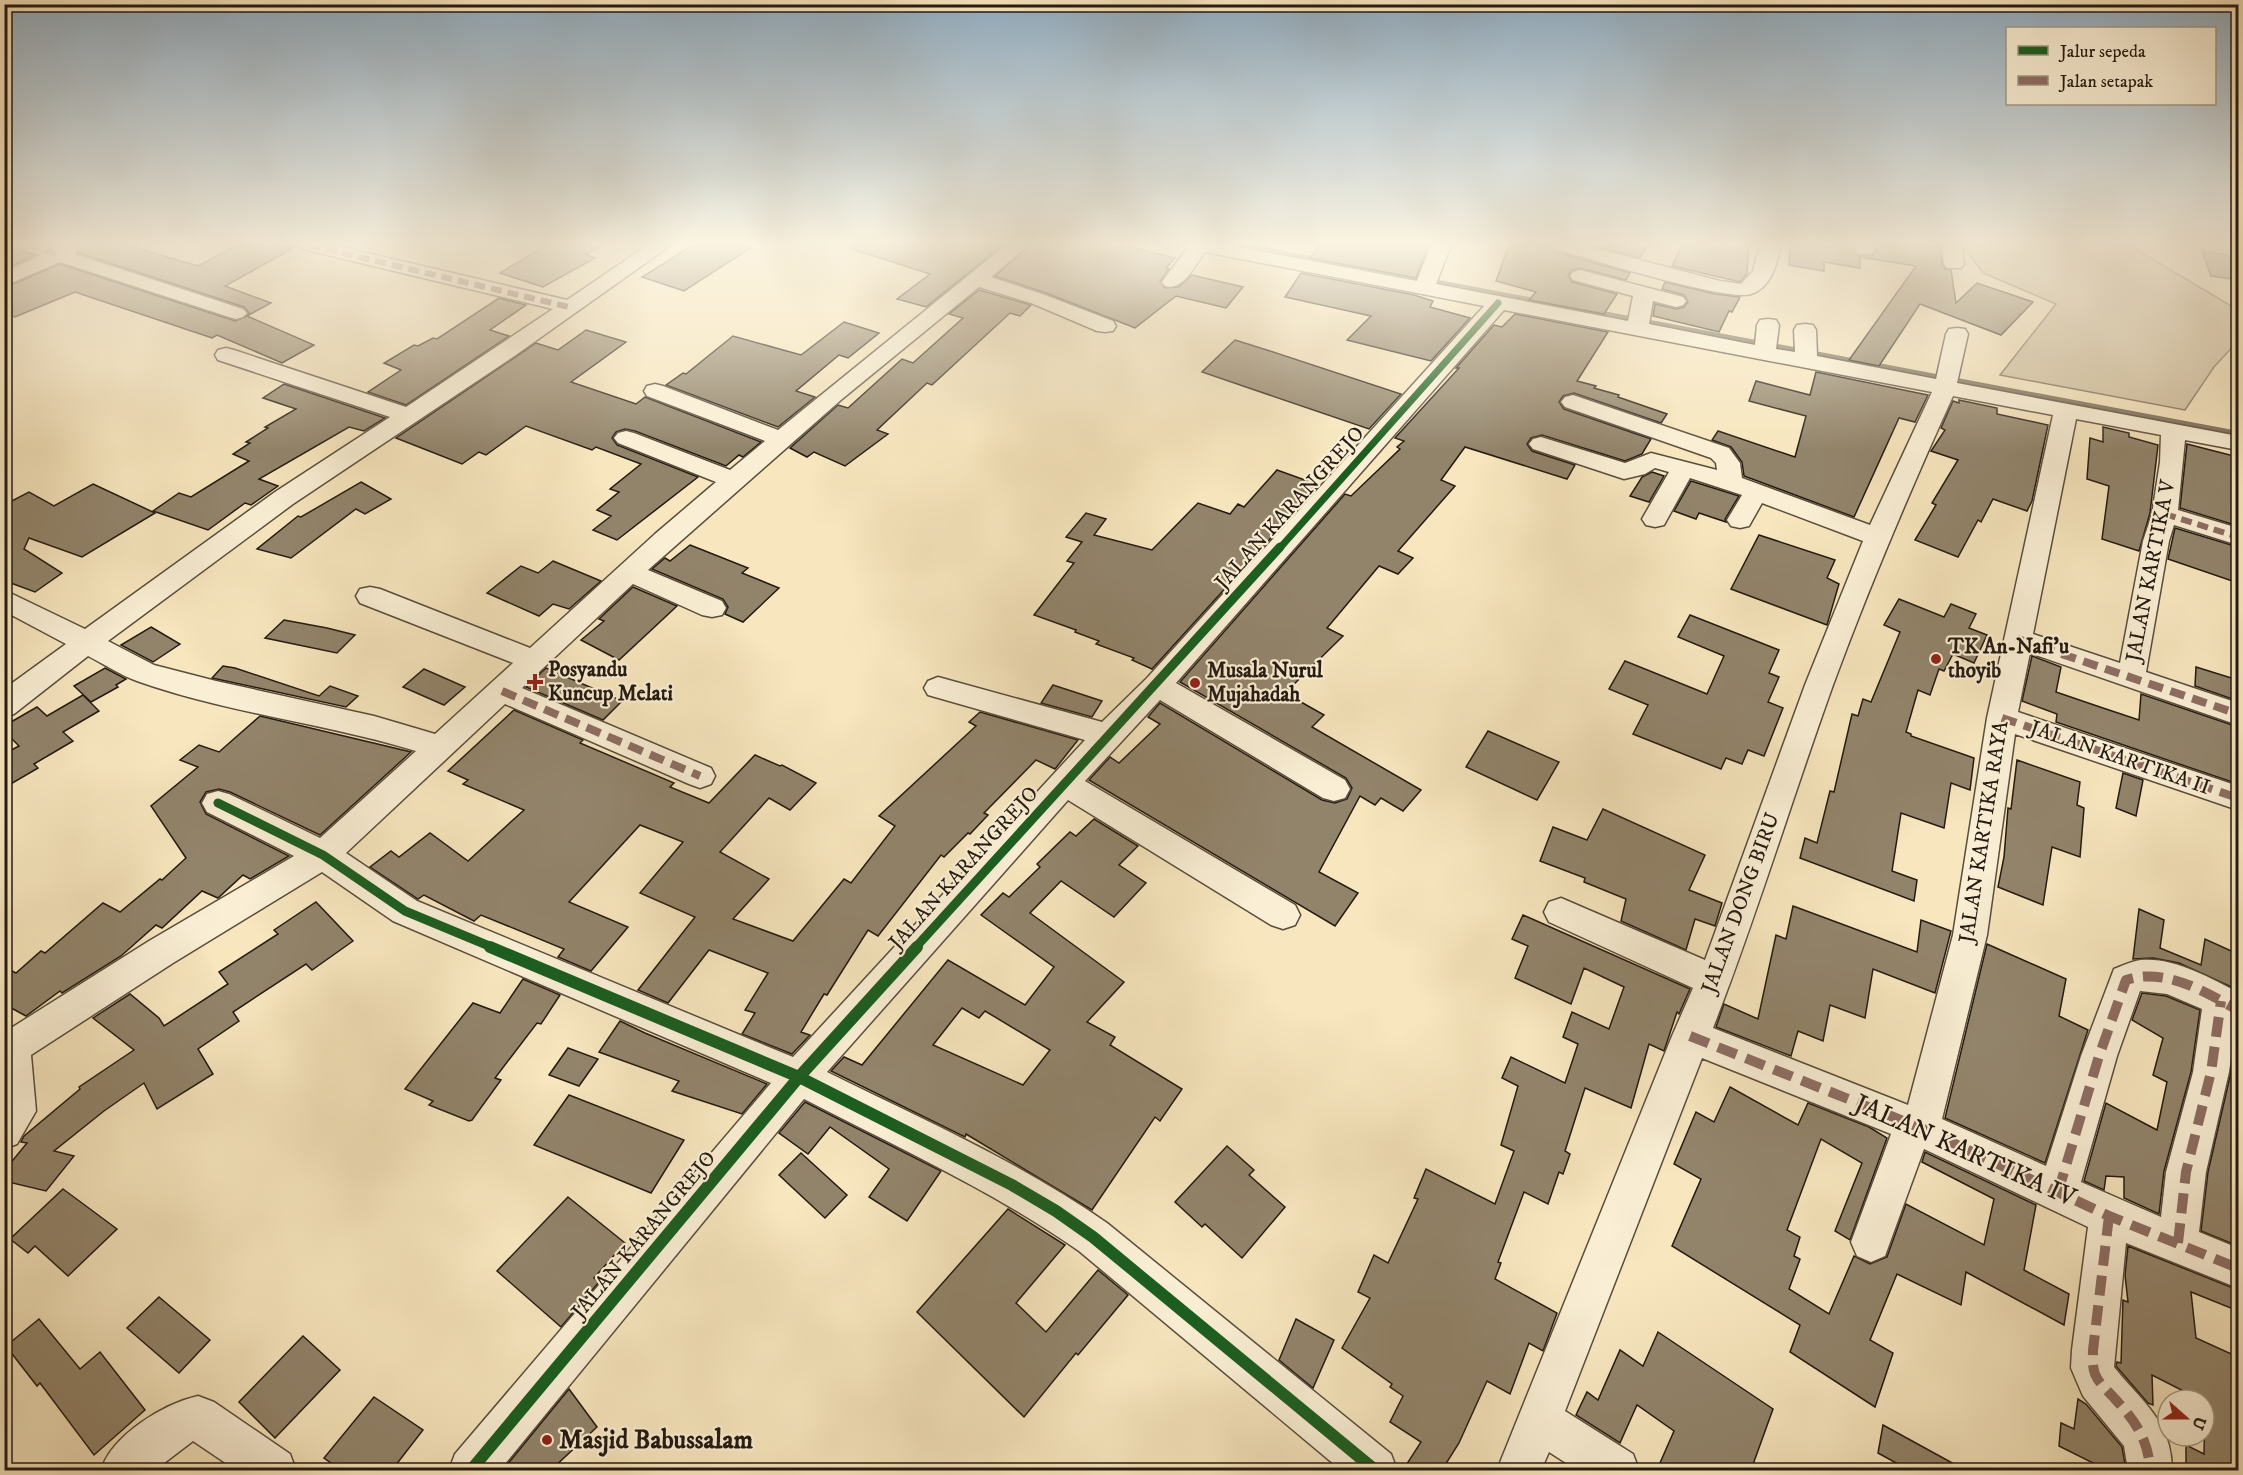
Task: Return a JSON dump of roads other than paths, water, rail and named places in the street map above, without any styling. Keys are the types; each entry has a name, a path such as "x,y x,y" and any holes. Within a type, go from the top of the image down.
{"street":[{"path":"4,706 26,687 284,498 559,314"},
{"path":"4,1131 17,1111 8,1046 161,951 323,855 629,572 781,439 933,314"},
{"path":"1075,314 1105,326"},
{"name":"JALAN KARANGREJO","path":"471,1470 799,1077 1064,783 1156,685 1488,314"},
{"path":"1570,314 1806,349 2066,409 2238,443"},
{"path":"1638,324 1640,314"},
{"name":"JALAN DONG BIRU","path":"1519,1470 1690,1036 1714,981 1819,685 1877,537 1946,382 1957,334"},
{"path":"226,355 409,416"},
{"path":"655,391 781,439"},
{"path":"1573,402 1720,453 1728,459 1729,482"},
{"name":"JALAN KARTIKA RAYA","path":"1870,1242 1908,1138 1910,1134 1921,1128 1970,935 2002,718 2066,409"},
{"name":"JALAN KARTIKA V","path":"2131,678 2156,541 2165,514 2172,462 2173,429"},
{"path":"626,438 733,480"},
{"path":"1541,444 1617,470 1630,471 1651,460 1683,468 1729,482 1877,537"},
{"path":"1655,519 1683,468"},
{"path":"1740,520 1756,492"},
{"path":"2165,514 2238,537"},
{"path":"629,572 712,608"},
{"path":"370,596 535,661"},
{"path":"4,599 88,641 145,673 216,692 374,727 442,747"},
{"path":"2018,639 2238,714"},
{"path":"1156,685 1334,789"},
{"path":"938,688 1108,735"},
{"path":"502,691 700,776"},
{"name":"JALAN KARTIKA II","path":"2002,718 2238,798"},
{"path":"1064,783 1283,915"},
{"path":"218,803 323,855 405,911 799,1077 1012,1185 1056,1211 1093,1237 1375,1470"},
{"path":"1561,912 1714,981"},
{"path":"2058,1192 2099,1056 2126,980 2136,974 2149,974 2186,985 2230,1005 2186,1172 2178,1243"},
{"name":"JALAN KARTIKA IV","path":"1690,1036 1921,1128 2109,1216 2238,1268"},
{"path":"2109,1216 2093,1350 2093,1369 2102,1386 2132,1416 2144,1435 2150,1459 2150,1470"},
{"path":"123,1470 180,1422 198,1418 274,1470"},
{"path":"1540,1421 1617,1470"}],"waterway":[{"path":"1602,314 2238,434"}],"place":[{"name":"TK An-Nafi'u thoyib","path":"1936,659"},
{"name":"Posyandu Kuncup Melati","path":"535,682"},
{"name":"Musala Nurul Mujahadah","path":"1195,683"},
{"name":"Masjid Babussalam","path":"547,1440"}]}
